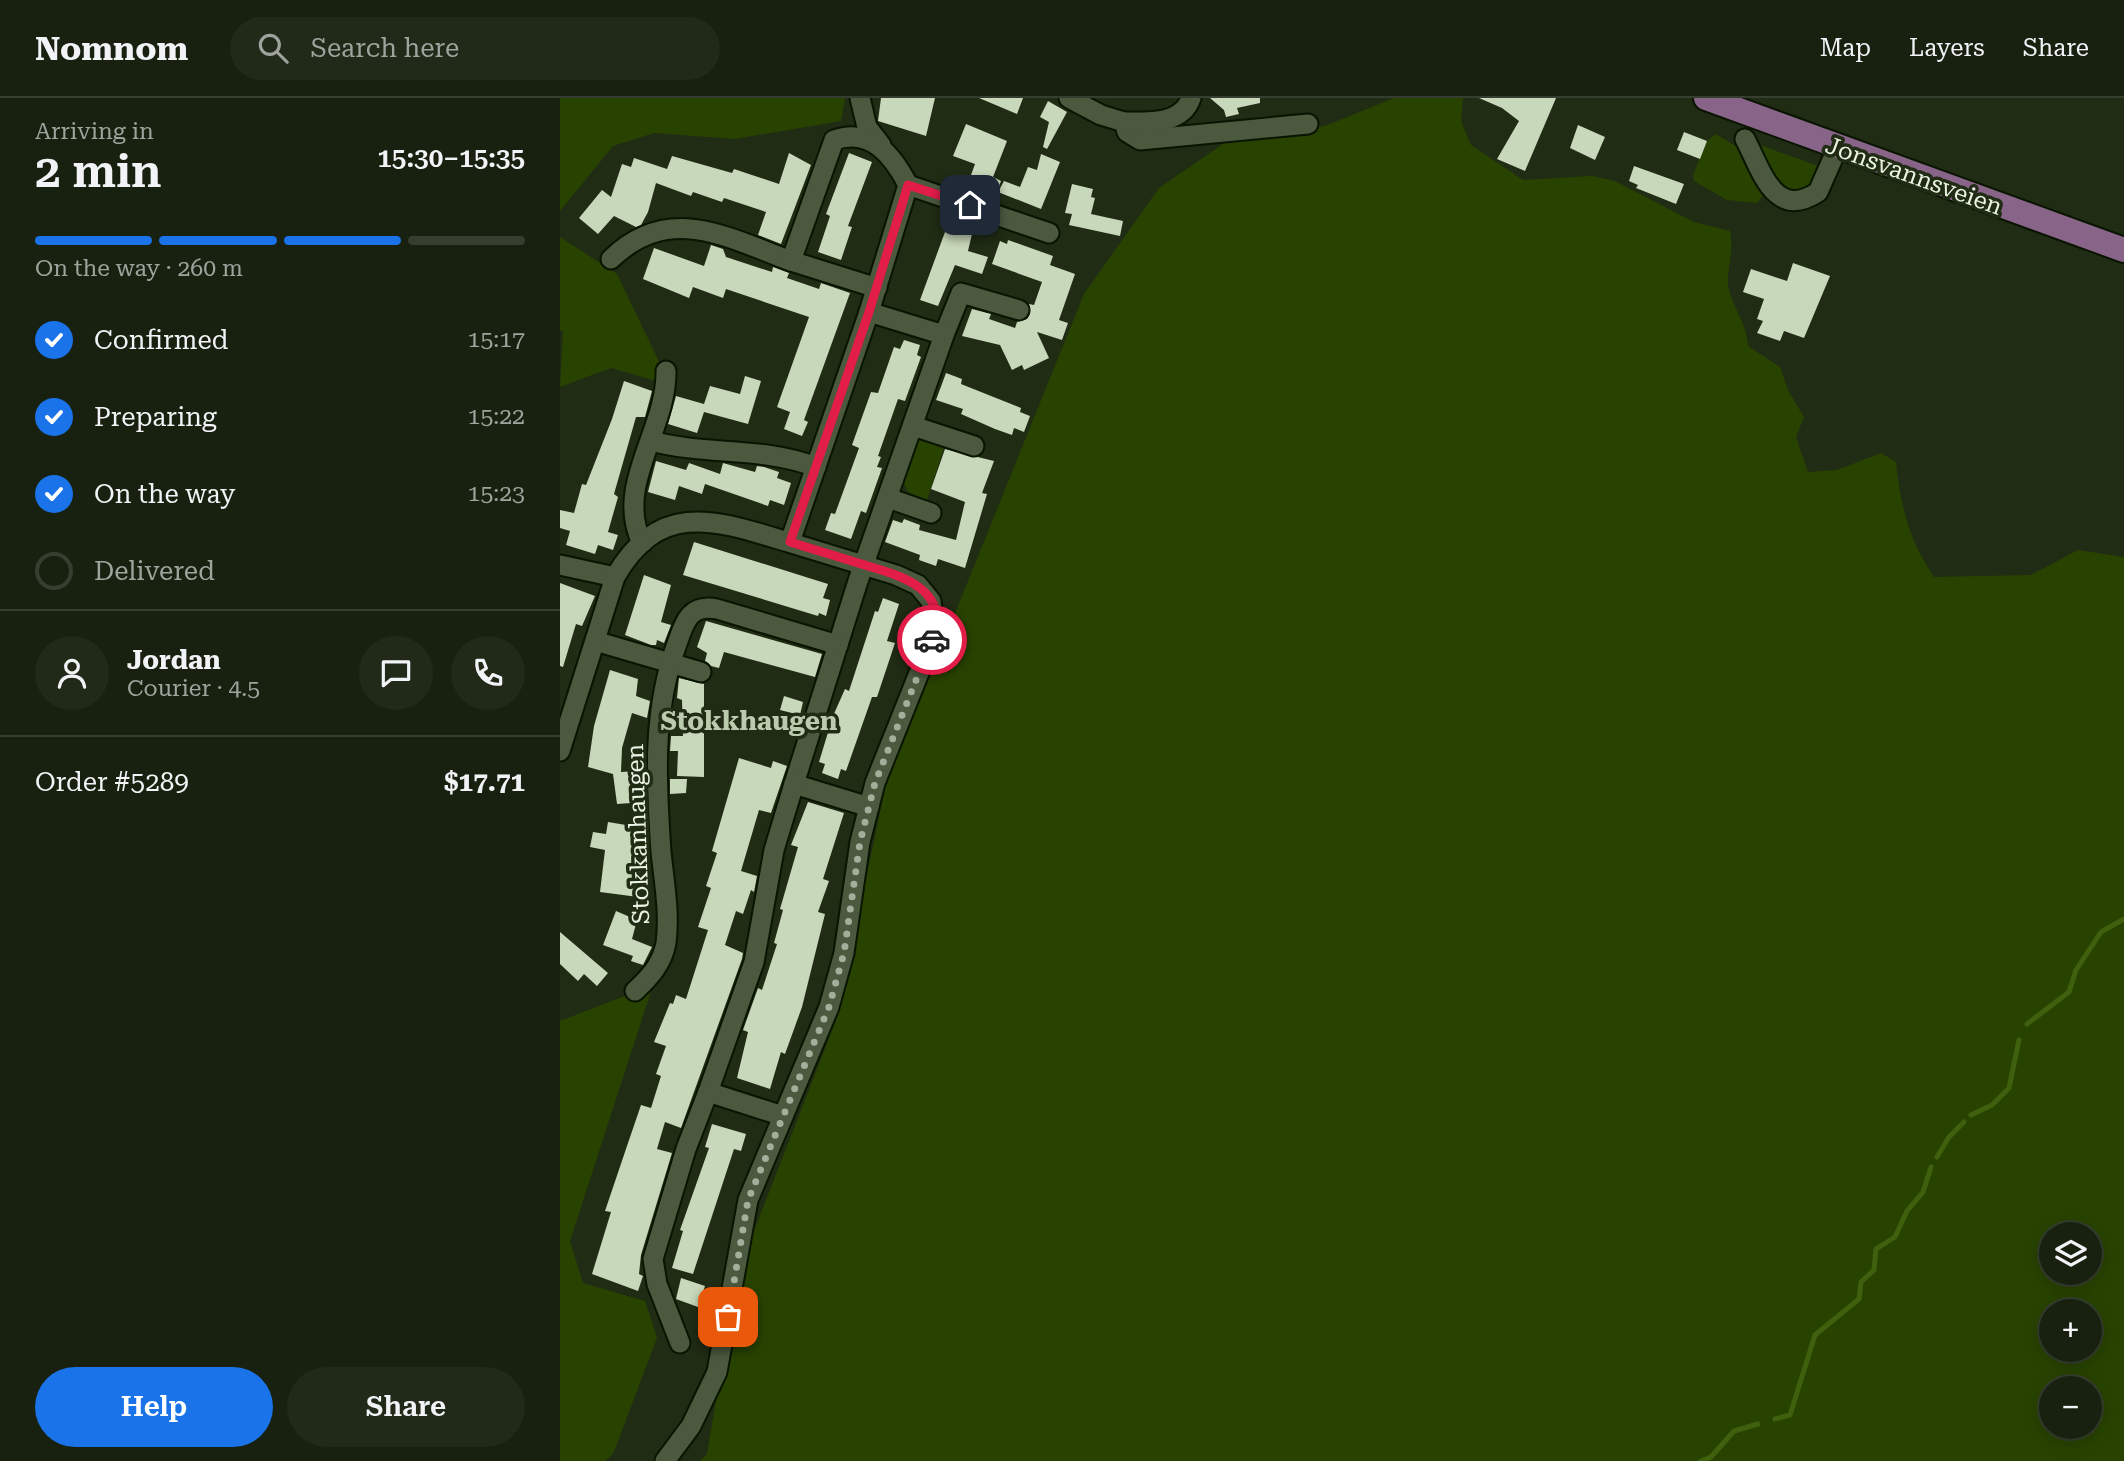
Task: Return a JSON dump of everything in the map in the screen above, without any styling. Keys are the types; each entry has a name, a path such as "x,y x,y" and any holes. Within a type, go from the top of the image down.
{"main road":[{"name":"Jonsvannsveien","path":"1706,98 1838,149 2124,250"}],"street":[{"path":"790,542 877,288 908,185 898,165 867,127 860,98"},
{"path":"1069,98 1101,115 1124,122 1177,117 1185,111 1191,98"},
{"path":"1124,122 1132,138 1149,141 1308,124"},
{"path":"791,261 830,144 834,140 847,137 881,145"},
{"path":"1745,139 1772,190 1789,201 1800,200 1818,192 1838,149"},
{"path":"908,185 1049,233"},
{"path":"611,259 638,237 676,226 707,232 877,288"},
{"path":"680,1343 657,1284 653,1259 686,1149 754,962 774,850 863,565 961,293 1019,310"},
{"path":"869,312 944,335"},
{"path":"642,543 633,518 633,497 664,396 666,371"},
{"path":"913,426 974,446"},
{"path":"651,441 688,450 771,453 816,467"},
{"path":"888,498 932,513"},
{"path":"560,751 615,577 625,560 642,543 672,526 708,520 790,542 918,586 932,601 936,621 935,633 884,758 869,807 840,972 829,1007 743,1221 717,1372 691,1426 666,1461"},
{"path":"560,565 615,577"},
{"name":"Stokkanhaugen","path":"635,991 656,969 666,935 657,773 659,713 668,665 688,615 704,607 838,645"},
{"path":"595,641 668,665 701,672"},
{"path":"794,784 869,807"},
{"path":"708,1092 783,1116"}],"green space":[{"path":"560,98 845,98 841,121 735,139 654,133 613,146 560,211"},
{"path":"1394,98 1463,98 1461,121 1471,145 1523,180 1592,176 1615,181 1694,222 1730,231 1728,282 1731,297 1745,329 1748,346 1780,367 1788,390 1804,417 1796,437 1808,472 1837,470 1881,453 1896,462 1907,522 1934,577 2031,575 2078,550 2124,557 2124,1461 700,1461 707,1454 727,1335 750,1241 837,1018 886,784 1084,294 1159,188 1236,135 1325,126"},
{"path":"1716,134 1745,152 1764,194 1757,203 1727,200 1694,181 1693,175 1707,141"},
{"path":"1760,145 1821,167 1821,174 1805,194 1780,190 1758,147"},
{"path":"560,237 617,274 663,370 656,381 611,368 560,387 563,332 560,330"},
{"path":"925,437 945,444 927,500 908,492 903,481 916,442"},
{"path":"653,985 570,1241 583,1283 645,1301 657,1338 613,1454 605,1461 560,1461 560,1021"}],"building":[{"path":"881,98 935,98 926,136 878,121"},
{"path":"979,98 1023,98 1017,114"},
{"path":"1210,98 1260,98 1260,103 1237,108 1239,114 1226,117 1224,110"},
{"path":"1479,98 1556,98 1525,171 1497,159 1519,121 1502,108"},
{"path":"1048,101 1067,112 1047,149 1043,147 1049,122 1040,117"},
{"path":"966,124 1007,141 993,177 1001,181 995,197 967,186 975,164 953,156"},
{"path":"1578,125 1605,137 1595,160 1570,148"},
{"path":"1684,132 1707,141 1700,159 1677,150"},
{"path":"789,153 811,165 781,244 758,235 766,212 724,198 722,202 693,192 691,196 656,183 648,212 641,225 636,227 614,216 598,234 579,218 602,190 611,197 622,164 631,167 634,158 667,169 672,156 732,173 734,169 779,184"},
{"path":"849,153 872,162 848,226 852,227 841,260 818,252 830,216 826,214"},
{"path":"1041,154 1060,162 1041,209 998,192 1004,181 1020,187 1028,167 1037,170"},
{"path":"1634,166 1684,184 1676,204 1636,188 1638,185 1629,181"},
{"path":"1072,184 1093,189 1091,197 1095,198 1091,214 1123,221 1120,236 1069,225 1072,214 1065,213"},
{"path":"952,213 975,221 968,251 988,257 982,274 955,265 938,306 920,300"},
{"path":"1008,240 1053,256 1050,265 1075,274 1059,320 1068,323 1062,340 1037,332 1049,358 1024,370 1022,365 1012,370 1000,345 962,336 972,309 991,314 989,319 1015,328 1017,322 1027,319 1030,314 1029,304 1034,305 1042,282 992,264 1000,241 1007,244"},
{"path":"711,245 723,249 726,257 772,272 773,267 789,273 787,278 819,289 821,283 850,293 804,420 808,422 802,436 784,429 790,412 777,407 809,317 726,289 723,298 693,287 689,298 643,279 654,248 704,266"},
{"path":"1793,263 1830,276 1804,338 1784,331 1780,341 1757,333 1763,321 1757,319 1764,299 1743,292 1751,269 1787,281"},
{"path":"904,340 920,345 917,355 921,357 905,401 898,399 878,456 881,457 877,467 882,468 866,513 861,511 851,539 825,530 831,513 835,514 859,448 852,445 871,392 878,393 894,347 900,349"},
{"path":"946,373 962,379 961,384 1021,408 1020,412 1030,416 1024,432 1014,428 1012,435 995,429 961,414 963,409 936,400"},
{"path":"745,376 761,381 748,424 704,412 697,433 668,424 676,396 704,404 710,386 740,394"},
{"path":"624,381 652,391 645,417 636,417 614,494 618,497 608,532 618,535 613,550 598,545 595,554 566,545 570,531 560,528 560,510 574,513 582,484 586,485"},
{"path":"945,449 994,461 982,493 987,494 965,568 938,559 936,566 919,560 920,555 885,542 893,520 902,523 904,519 920,525 919,530 956,540 965,502 931,489"},
{"path":"656,461 686,470 689,463 720,474 723,463 755,472 757,466 764,467 779,472 777,478 791,483 784,505 770,500 768,506 705,484 702,494 679,486 675,500 648,492"},
{"path":"694,542 828,584 823,598 830,600 826,616 819,613 818,616 683,575"},
{"path":"644,575 671,585 661,622 671,625 664,643 657,640 656,645 625,635"},
{"path":"560,583 595,596 582,626 576,624 563,667 560,666"},
{"path":"883,598 899,604 887,641 895,643 877,697 872,697 846,771 841,769 838,779 822,773 825,764 819,762 833,716 845,689 849,691 875,611 878,612"},
{"path":"706,621 822,654 815,677 724,652 719,668 711,666 705,661 707,653 697,647"},
{"path":"610,670 638,679 636,696 650,701 647,718 632,713 622,748 621,772 636,771 638,783 645,782 646,802 617,804 613,774 588,767 594,726"},
{"path":"679,678 704,684 704,777 677,776 678,751 670,751 671,736 683,736 682,700 677,698"},
{"path":"784,696 803,702 800,715 780,710"},
{"path":"739,758 771,768 773,761 787,766 771,813 759,810 741,871 757,876 754,892 751,890 743,914 736,911 725,945 743,953 742,959 681,1128 665,1122 657,1149 672,1153 641,1255 639,1274 643,1276 638,1291 592,1274 611,1212 605,1211 641,1105 651,1108 661,1076 656,1074 666,1046 654,1042 670,1003 673,1004 676,995 686,999 708,930 698,927 711,888 706,886 717,853 712,851"},
{"path":"670,779 687,779 686,793 670,794"},
{"path":"808,802 844,813 823,879 829,881 818,912 825,914 802,1007 785,1054 781,1052 770,1089 737,1078 748,1032 743,1030 758,988 762,990 777,944 774,943 783,910 780,909 798,847 791,845"},
{"path":"608,822 632,826 631,835 643,837 638,897 600,892 605,850 590,847 593,832 606,834"},
{"path":"616,911 637,920 632,939 652,947 643,965 631,961 633,956 603,945"},
{"path":"560,932 608,973 597,986 584,974 578,981 560,964"},
{"path":"712,1124 746,1134 741,1151 734,1149 693,1274 672,1268 683,1231 680,1230 709,1148 705,1147"},
{"path":"681,1278 705,1286 698,1307 676,1299"}],"waterway":[{"path":"2027,1024 2069,992 2076,970 2101,932 2124,919"},
{"path":"1971,1115 1992,1105 2009,1088 2019,1040"},
{"path":"1937,1157 1949,1137 1964,1122"},
{"path":"1775,1419 1790,1415 1815,1335 1859,1299 1861,1282 1874,1270 1876,1249 1895,1237 1907,1211 1923,1192 1931,1167"},
{"path":"1701,1461 1711,1457 1734,1431 1758,1424"}],"way so far":[{"path":"728,1317 748,1200 829,1007 844,953 860,842 875,783 932,640"}],"district":[{"name":"Stokkhaugen","path":"749,721"}],"route":[{"path":"932,640 936,621 932,601 908,579 790,542 869,312 908,185 970,205"}]}
